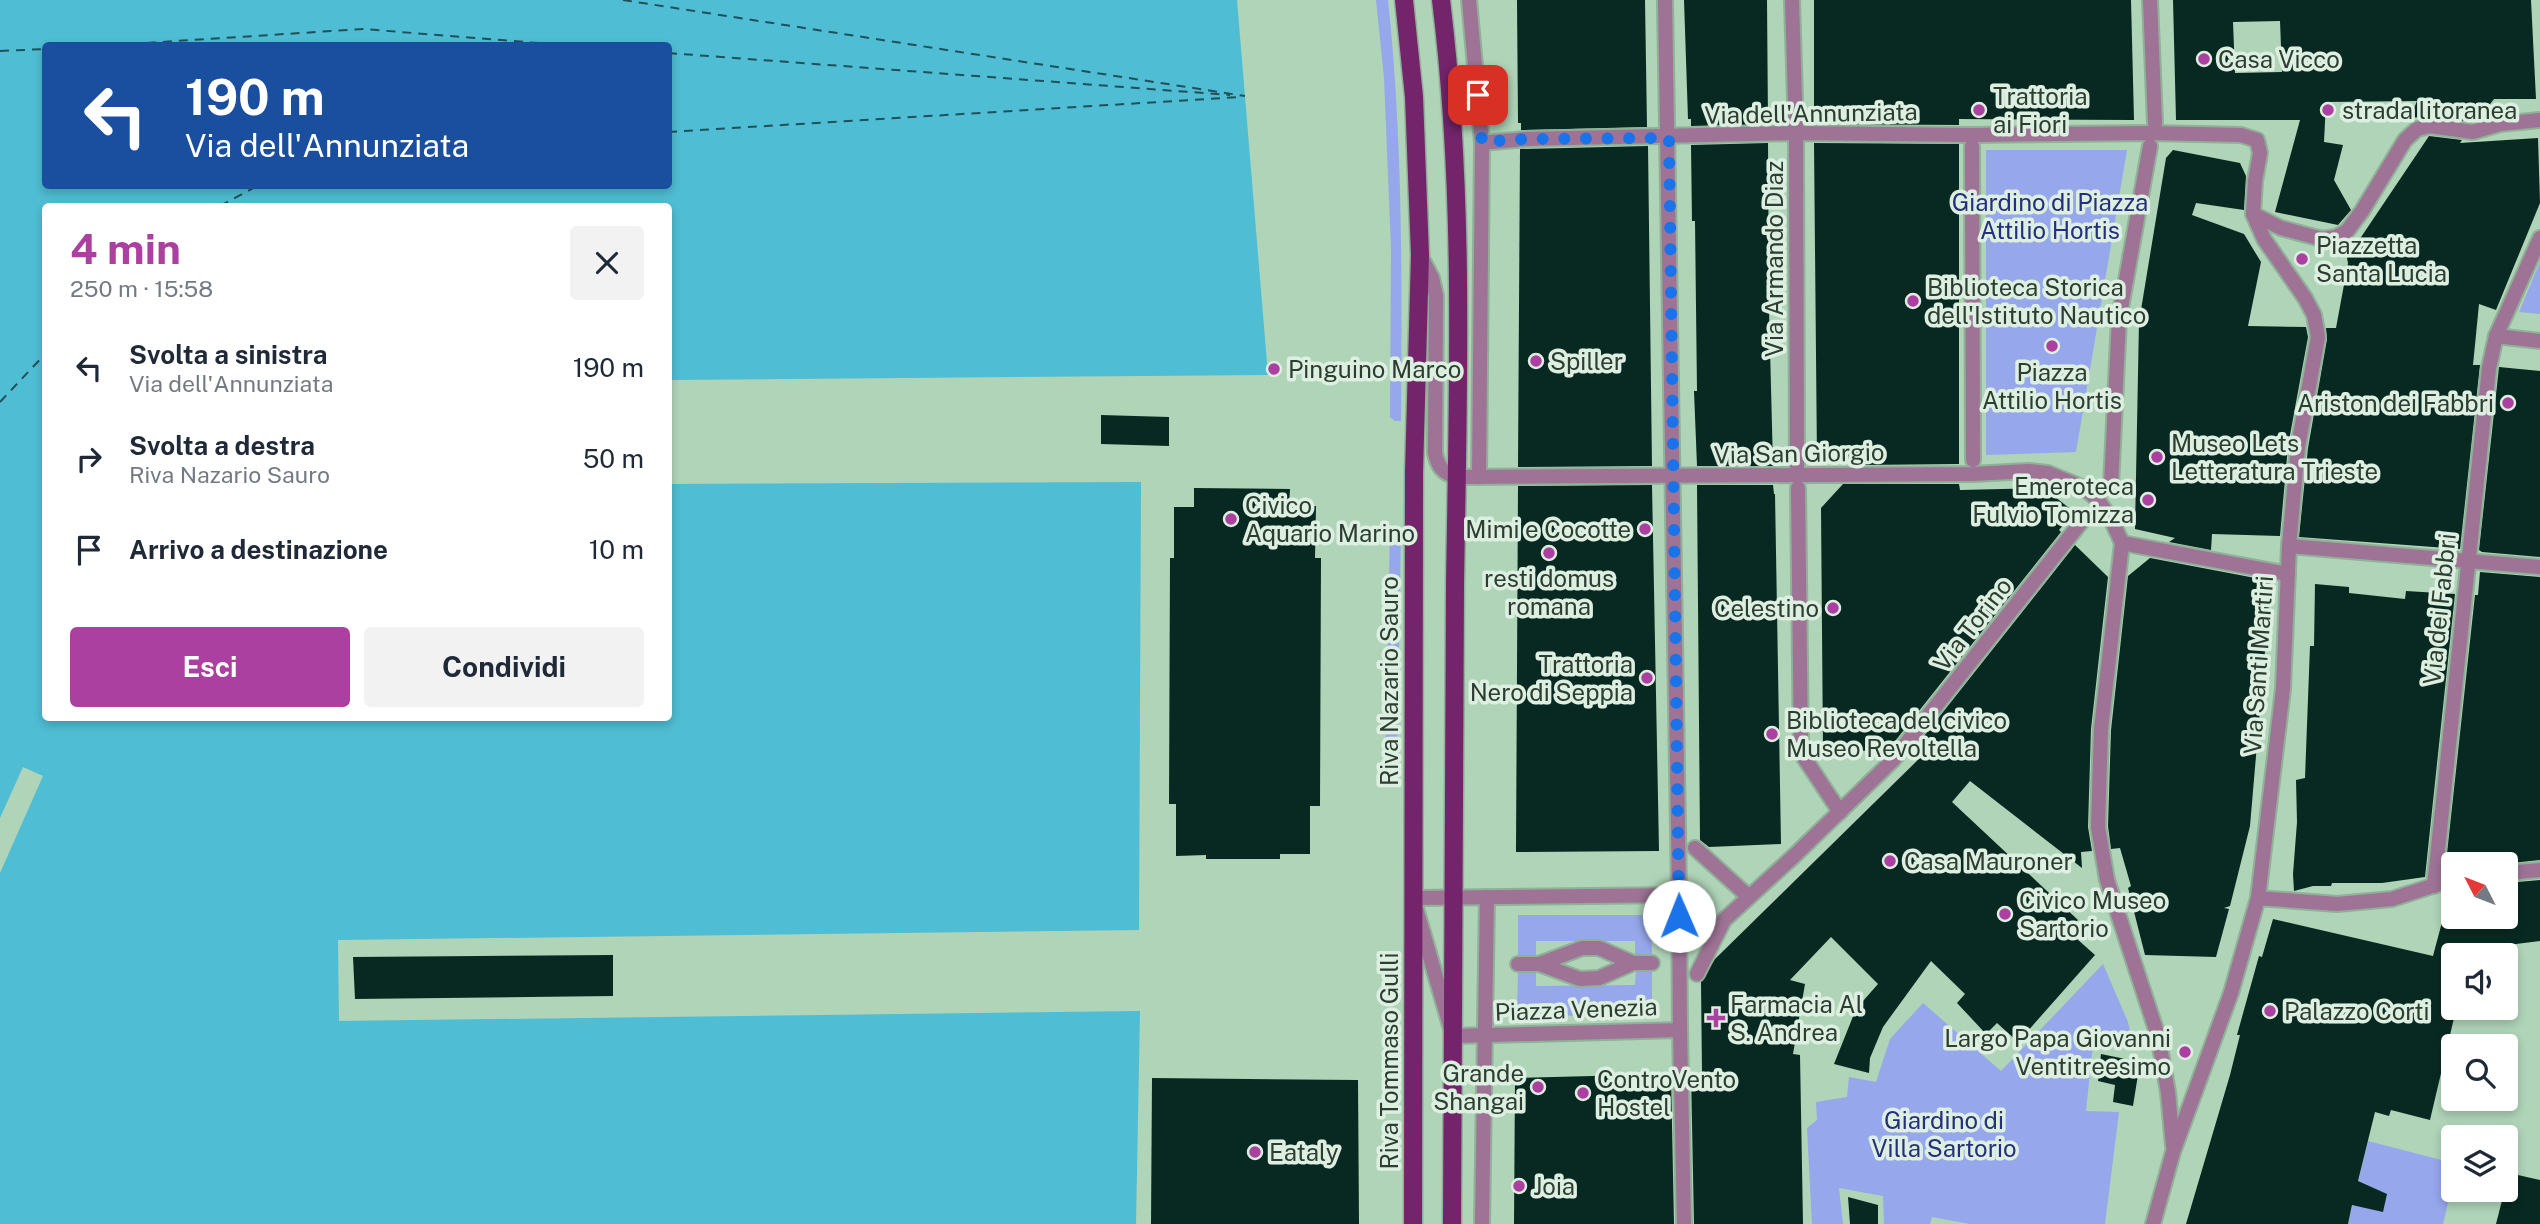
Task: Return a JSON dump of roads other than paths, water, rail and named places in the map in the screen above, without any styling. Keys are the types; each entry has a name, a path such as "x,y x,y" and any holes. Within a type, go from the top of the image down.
{"main road":[{"name":"Riva Nazario Sauro","path":"1404,0 1414,97 1420,255 1414,472 1413,898"},
{"path":"1441,0 1450,66 1458,256 1452,1224"},
{"name":"Riva Tommaso Gulli","path":"1413,898 1413,1224"}],"street":[{"path":"1469,0 1482,142 1479,477"},
{"name":"Piazza Venezia","path":"1454,1036 1680,1030 1665,0"},
{"name":"Via Armando Diaz","path":"1792,0 1796,133 1801,753 1840,811"},
{"path":"2108,488 2111,485 2119,319 2152,134 2150,0"},
{"path":"2153,1224 2173,1152 2168,1092 2144,988 2107,880 2098,827 2101,729 2122,543 2098,500 2084,488 2048,473 1973,467 1972,140 2152,134 2241,135 2257,140 2260,146 2253,214 2281,228 2322,239 2336,237 2347,231 2405,141 2417,129 2430,126 2473,132 2500,124 2540,120"},
{"name":"Via dell'Annunziata","path":"1482,142 1796,133 1972,140"},
{"name":"Via Santi Martiri","path":"2173,1152 2231,993 2258,898 2283,689 2288,546 2298,447 2318,337 2314,315 2264,239 2253,214"},
{"name":"Via dei Fabbri","path":"2434,886 2489,368 2496,337 2540,238"},
{"name":"Riva Nazario Sauro","path":"1420,255 1432,278 1436,296 1435,453 1438,466 1447,474 1456,477"},
{"path":"2496,337 2540,341"},
{"name":"Via San Giorgio","path":"1456,477 1673,477 1798,482 1973,467"},
{"name":"Via Torino","path":"1749,897 1893,760 2086,516"},
{"path":"2122,543 2288,574"},
{"path":"2288,546 2540,567"},
{"path":"1695,848 1749,897 1724,920 1697,956"},
{"path":"2518,872 2540,870"},
{"path":"2258,898 2337,904 2392,899 2441,884"},
{"path":"1454,1036 1413,898 1679,895"},
{"name":"Piazza Venezia","path":"1483,1036 1487,897"},
{"path":"1697,974 1724,920"},
{"path":"1539,964 1582,948 1599,948 1633,963 1652,963"},
{"path":"1518,964 1539,964 1580,979 1599,978 1633,963"},
{"path":"1680,1030 1684,1224"},
{"path":"1482,1224 1483,1036"}],"place":[{"name":"Casa Vicco","path":"2204,59"},
{"name":"Trattoria ai Fiori","path":"1979,110"},
{"name":"strada litoranea","path":"2328,110"},
{"name":"Piazzetta Santa Lucia","path":"2302,259"},
{"name":"Biblioteca Storica dell'Istituto Nautico","path":"1913,301"},
{"name":"Piazza Attilio Hortis","path":"2052,346"},
{"name":"Spiller","path":"1536,361"},
{"name":"Pinguino Marco","path":"1274,369"},
{"name":"Ariston dei Fabbri","path":"2508,403"},
{"name":"Museo Lets Letteratura Trieste","path":"2157,457"},
{"name":"Emeroteca Fulvio Tomizza","path":"2148,500"},
{"name":"Civico Aquario Marino","path":"1231,519"},
{"name":"Mimi e Cocotte","path":"1645,529"},
{"name":"resti domus romana","path":"1549,553"},
{"name":"Celestino","path":"1833,608"},
{"name":"Trattoria Nero di Seppia","path":"1647,678"},
{"name":"Biblioteca del civico Museo Revoltella","path":"1772,734"},
{"name":"Casa Mauroner","path":"1890,861"},
{"name":"Civico Museo Sartorio","path":"2005,914"},
{"name":"Palazzo Corti","path":"2270,1011"},
{"name":"Farmacia Al S. Andrea","path":"1716,1018"},
{"name":"Largo Papa Giovanni Ventitreesimo","path":"2185,1052"},
{"name":"Grande Shangai","path":"1538,1087"},
{"name":"ControVento Hostel","path":"1583,1093"},
{"name":"Eataly","path":"1255,1152"},
{"name":"Joia","path":"1519,1186"}],"park label":[{"name":"Giardino di Piazza Attilio Hortis","path":"2050,216"},
{"name":"Giardino di Villa Sartorio","path":"1944,1134"}]}
